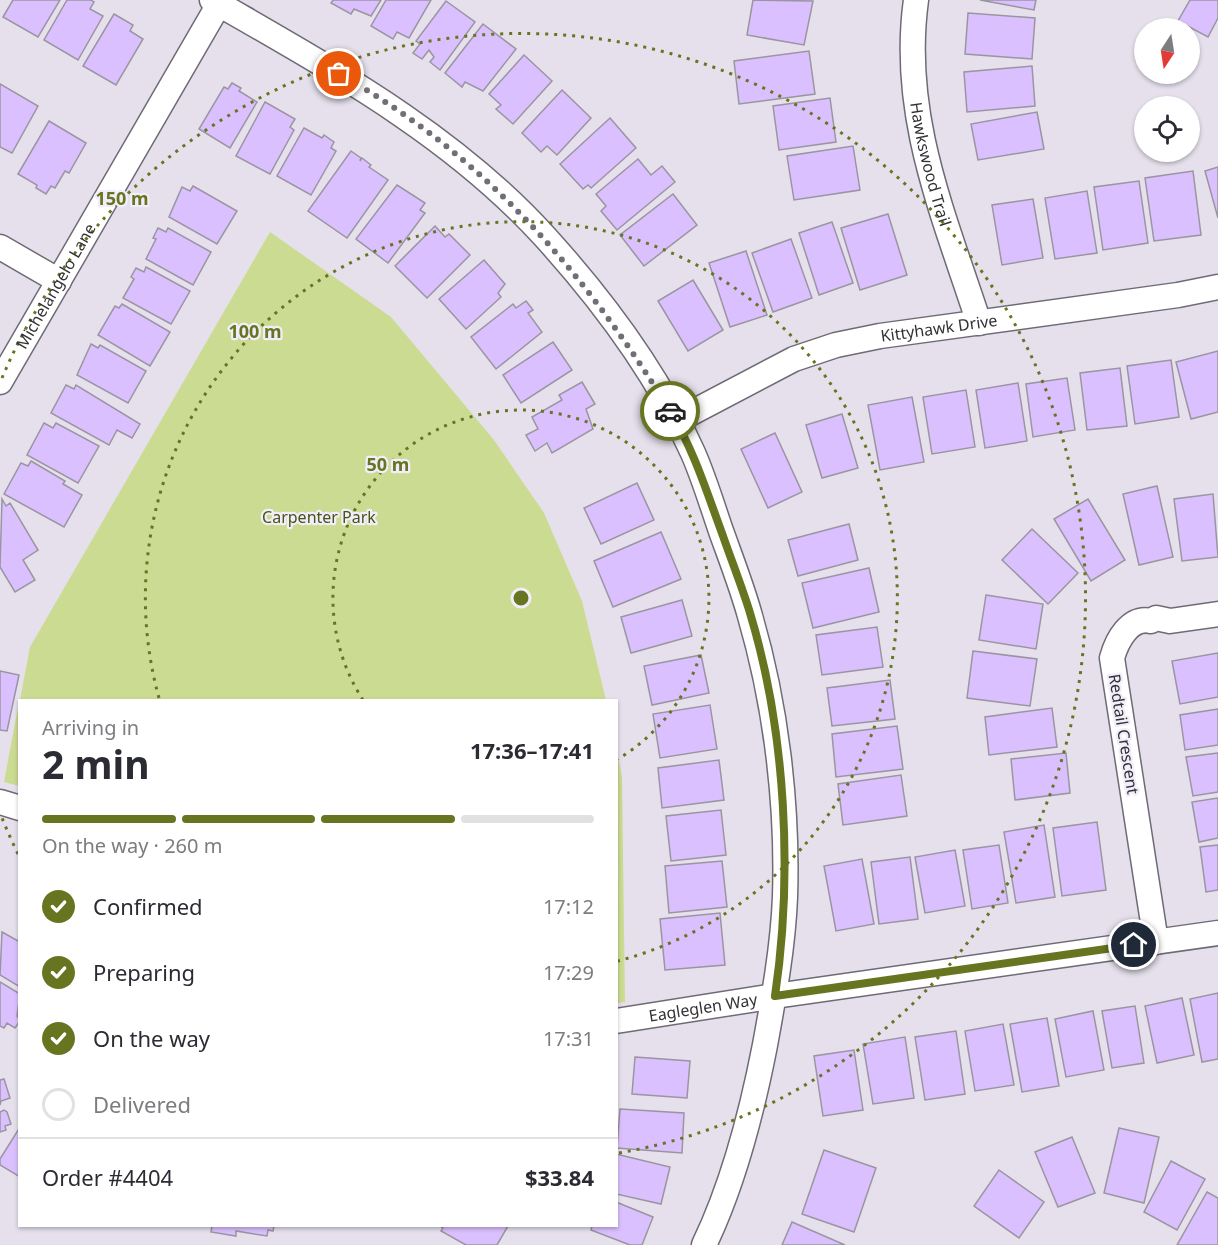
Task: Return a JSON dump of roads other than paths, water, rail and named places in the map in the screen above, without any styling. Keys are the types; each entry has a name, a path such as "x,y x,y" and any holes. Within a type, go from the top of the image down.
{"street":[{"name":"Hawkswood Trail","path":"916,0 911,65 922,149 979,323"},
{"name":"Michelangelo Lane","path":"0,382 216,2"},
{"path":"216,2 377,97 443,144 500,193 545,237 610,317 676,421 693,455 746,603 767,684 784,831 785,895 775,996 747,1124 704,1245"},
{"path":"0,247 59,281"},
{"name":"Kittyhawk Drive","path":"676,421 794,359 836,345 880,336 1218,287"},
{"name":"Redtail Crescent","path":"1156,942 1112,658 1115,644 1131,624 1156,618 1170,621 1218,614"},
{"path":"0,802 18,807"},
{"name":"Eagleglen Way","path":"618,1021 1218,933"}],"park label":[{"name":"Carpenter Park","path":"319,517"}]}
